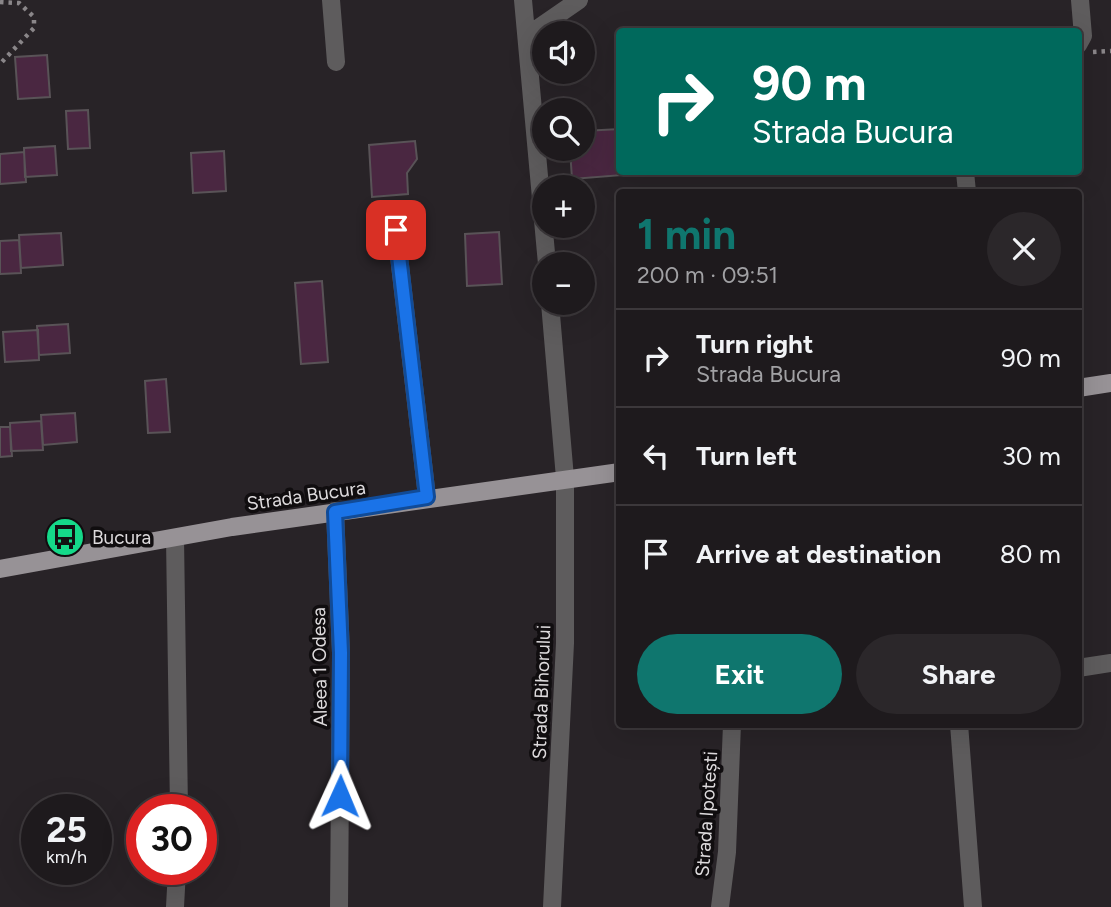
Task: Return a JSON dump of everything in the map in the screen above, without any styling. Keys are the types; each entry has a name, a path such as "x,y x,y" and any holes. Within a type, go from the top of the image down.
{"main road":[{"path":"1082,387 1111,383"},
{"name":"Strada Bucura","path":"0,569 427,497 616,472"}],"street":[{"path":"331,0 336,62"},
{"path":"523,0 546,252"},
{"path":"527,36 579,0"},
{"path":"1080,0 1082,38"},
{"path":"396,230 427,497"},
{"name":"Strada Bihorului","path":"551,315 565,478 565,643 552,907"},
{"name":"Aleea 1 Odesa","path":"335,512 341,653 339,907"},
{"path":"175,538 179,794"},
{"path":"1082,667 1111,663"},
{"name":"Strada Ipotești","path":"720,907 727,852 732,728"},
{"path":"960,728 973,907"},
{"path":"175,907 176,885"}],"path":[{"path":"0,2 19,3 34,17 34,27 0,64"}],"building":[{"path":"47,55 50,97 18,99 15,57"},
{"path":"88,110 90,148 68,149 66,111"},
{"path":"616,129 616,175 623,175 595,177 595,175 572,175 571,161 595,161 595,130"},
{"path":"415,141 417,159 407,173 408,194 372,197 369,145"},
{"path":"55,146 57,175 25,177 24,148"},
{"path":"224,151 226,191 193,193 191,153"},
{"path":"24,152 26,182 0,184 0,154"},
{"path":"499,232 502,284 467,286 465,234"},
{"path":"61,233 63,265 21,268 19,235"},
{"path":"19,240 21,273 0,274 0,241"},
{"path":"322,281 328,362 301,364 295,283"},
{"path":"68,324 70,353 39,355 37,326"},
{"path":"38,330 39,360 5,362 3,332"},
{"path":"166,379 170,432 148,433 145,381"},
{"path":"75,413 77,442 43,445 41,415"},
{"path":"41,421 43,450 11,451 10,423"},
{"path":"0,427 10,427 12,456 0,457"}],"place":[{"name":"Bucura","path":"65,537"}],"route":[{"path":"340,796 341,653 335,512 427,497 396,230"}]}
